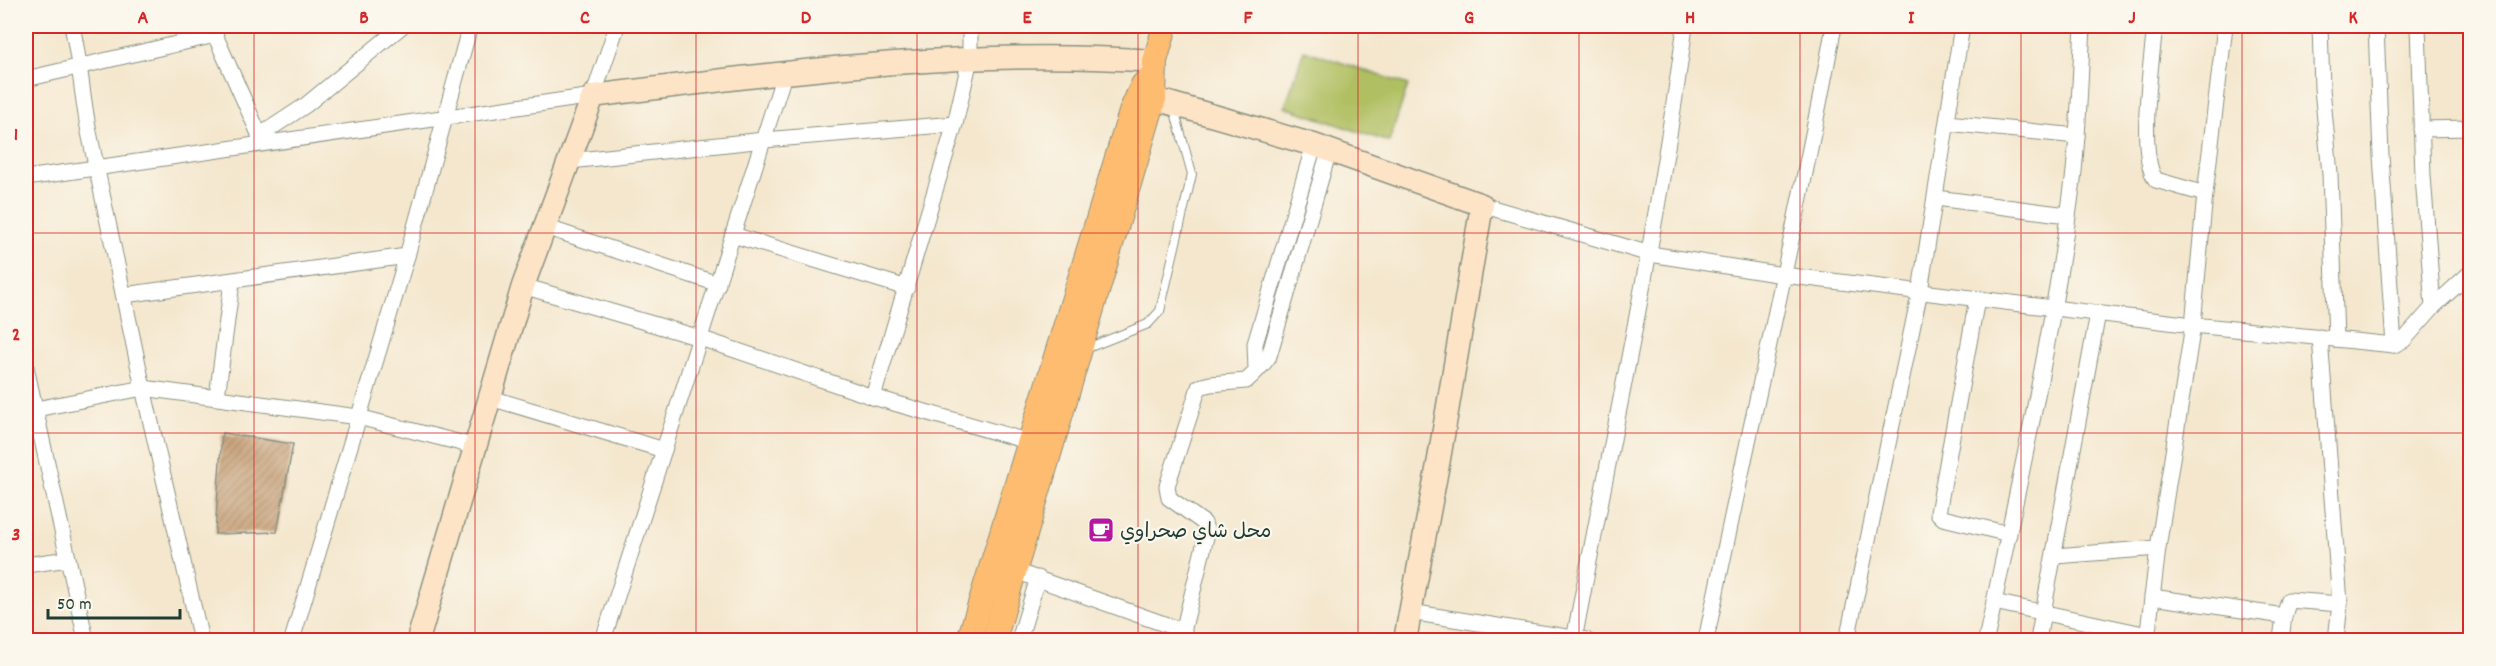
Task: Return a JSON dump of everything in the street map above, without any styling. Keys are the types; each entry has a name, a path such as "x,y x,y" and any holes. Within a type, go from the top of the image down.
{"main road":[{"path":"969,640 993,563 1078,351 1155,99 1154,68 1164,26"},
{"path":"994,640 1027,575 1041,445 1155,99"}],"street":[{"path":"72,26 81,66 84,105 97,167 201,640"},
{"path":"261,140 402,26"},
{"path":"292,640 407,256 423,189 446,116 470,26"},
{"path":"418,640 524,286 617,26"},
{"path":"873,397 955,124 970,59 970,26"},
{"path":"1410,612 1578,640 1671,134 1685,26"},
{"path":"1706,640 1810,152 1834,26"},
{"path":"1847,640 1920,291 1962,26"},
{"path":"1986,640 2009,534 2052,308 2067,215 2077,136 2084,26"},
{"path":"2155,26 2147,116 2148,165 2156,180 2205,194"},
{"path":"1994,602 2147,638 2158,548 2193,325 2205,194 2225,26"},
{"path":"2320,26 2322,88 2330,174 2336,339"},
{"path":"2376,26 2381,156 2394,345"},
{"path":"2418,26 2423,176 2433,308"},
{"path":"26,79 213,30 261,140"},
{"path":"26,178 261,140 785,72 970,59 1115,58 1154,68"},
{"path":"603,640 785,72"},
{"path":"1155,99 1321,148 1482,205 1650,254 1783,275 2193,325 2394,345 2404,340 2470,273"},
{"path":"1947,123 2077,136"},
{"path":"570,161 764,140 955,124"},
{"path":"2421,129 2470,128"},
{"path":"993,563 1183,636 1207,532 1204,523 1169,498 1167,486 1199,387 1246,381 1256,369 1255,344 1321,148"},
{"path":"1936,198 2067,215"},
{"path":"1405,640 1439,459 1482,205"},
{"path":"545,227 718,284"},
{"path":"733,235 907,288"},
{"path":"124,295 232,282 407,256"},
{"path":"217,397 232,282"},
{"path":"524,286 700,338 873,397 1041,445"},
{"path":"1977,299 1938,513 1943,518 2009,534"},
{"path":"2038,640 2098,313"},
{"path":"2320,337 2340,604 2336,640"},
{"path":"26,367 30,410 86,640"},
{"path":"30,410 144,388 358,417 477,447"},
{"path":"491,398 664,450"},
{"path":"2055,556 2158,548"},
{"path":"26,565 68,559"},
{"path":"1019,640 1027,575"},
{"path":"2152,597 2284,616"},
{"path":"2281,640 2289,600 2340,604"}],"lane":[{"path":"1078,351 1148,324 1160,310 1192,174 1155,99"}],"green space":[{"path":"1304,50 1408,85 1389,142 1285,107"}],"building":[{"path":"222,433 293,444 277,532 215,534"}],"place":[{"name":"محل شاي صحراوي","path":"1101,530"}]}
